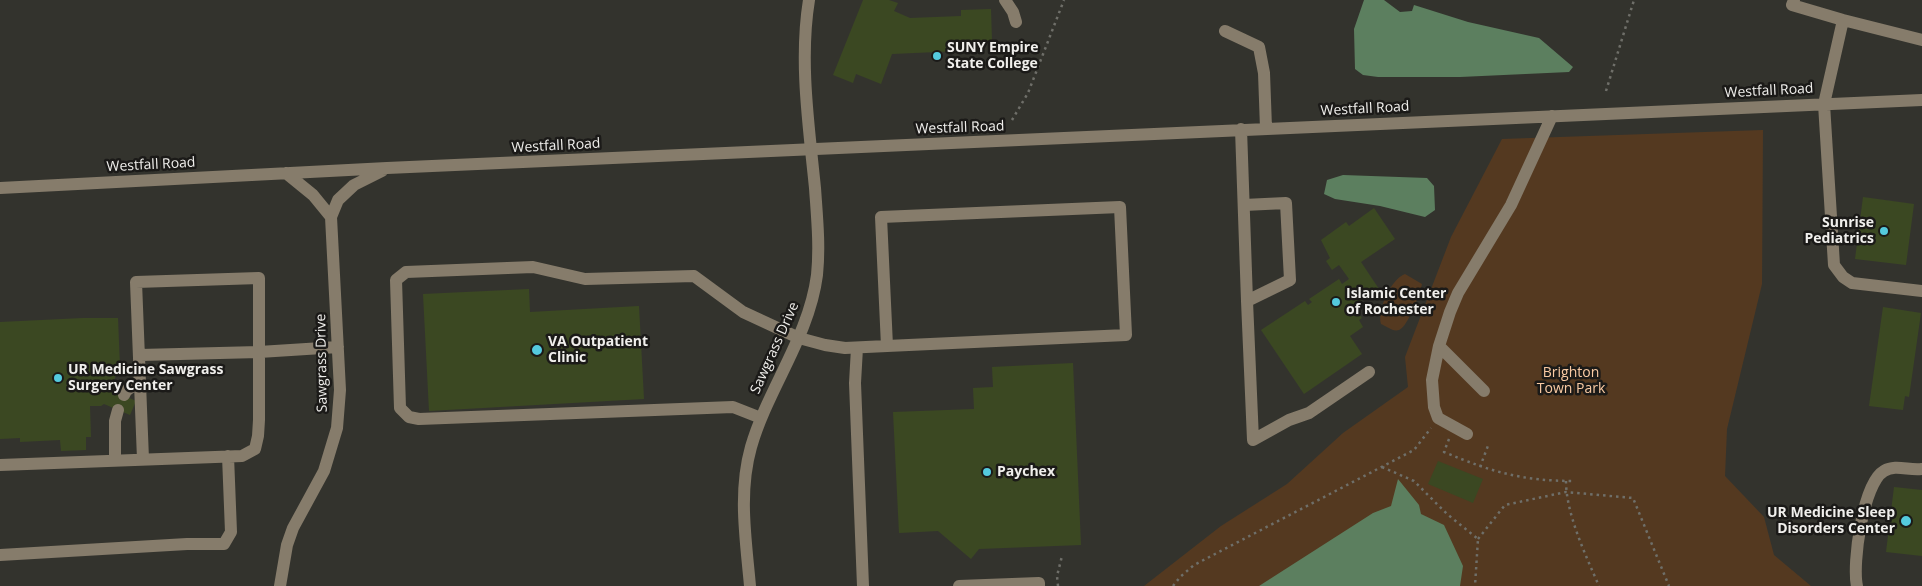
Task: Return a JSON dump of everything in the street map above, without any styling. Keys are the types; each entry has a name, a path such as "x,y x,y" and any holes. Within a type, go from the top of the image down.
{"street":[{"name":"Sawgrass Drive","path":"750,586 743,514 744,488 751,448 761,418 808,315 814,295 817,273 817,218 805,72 806,19 809,0"},
{"path":"1005,0 1013,12 1016,22"},
{"path":"1794,0 1792,5 1922,40"},
{"path":"1843,20 1824,104 1834,265 1843,277 1852,283 1922,291"},
{"path":"1226,31 1259,47 1264,73 1266,128"},
{"name":"Westfall Road","path":"0,188 387,168 1922,100"},
{"path":"1467,434 1438,418 1432,401 1432,380 1439,346 1458,293 1511,204 1552,116"},
{"path":"1242,129 1253,440 1289,420 1309,413 1369,372"},
{"path":"286,173 313,195 331,217 338,200 354,185 387,168"},
{"path":"1244,205 1286,203 1290,280 1247,300"},
{"path":"761,418 733,406 419,419 409,417 400,408 396,280 406,272 533,267 585,279 694,276 744,312 799,338 845,348 1126,335 1120,207 881,216 887,346"},
{"name":"Sawgrass Drive","path":"280,586 283,562 290,537 324,471 337,428 340,390 331,217"},
{"path":"0,465 242,456 255,448 258,436 259,278 136,282 143,459"},
{"path":"1439,346 1484,391"},
{"path":"140,356 338,347"},
{"path":"857,348 855,383 864,586"},
{"path":"124,395 126,391 140,380"},
{"path":"115,460 115,420 118,410"},
{"path":"0,555 187,544 224,544 231,532 228,456"},
{"path":"1857,586 1855,556 1859,530 1875,481 1882,472 1893,467 1922,469"},
{"path":"959,586 1039,583 1039,586"}],"path":[{"path":"1012,120 1028,93 1064,0"},
{"path":"1606,91 1634,0"},
{"path":"1173,586 1194,565 1414,450 1438,418"},
{"path":"1450,437 1444,452 1480,467 1518,478 1574,481"},
{"path":"1480,467 1489,443"},
{"path":"1381,466 1414,481 1447,514 1478,539"},
{"path":"1566,481 1566,492 1580,542 1599,586"},
{"path":"1475,586 1478,539 1504,505 1566,492 1633,498 1669,586"},
{"path":"1058,586 1062,556"}],"green space":[{"name":"Brighton Town Park","path":"1763,130 1762,284 1727,429 1725,476 1764,517 1774,555 1811,586 1144,586 1221,526 1287,484 1343,433 1408,387 1405,357 1451,237 1502,139"},
{"path":"1405,274 1422,284 1406,323 1399,330 1394,330 1381,324 1381,311 1390,288"}],"shaded area":[{"path":"1364,0 1384,0 1400,12 1412,11 1414,5 1468,22 1539,38 1573,67 1569,72 1460,77 1378,77 1363,75 1355,69 1354,29"},
{"path":"1343,175 1427,178 1434,186 1435,210 1425,217 1380,206 1335,199 1324,194 1327,180"},
{"path":"1398,479 1419,505 1421,514 1444,525 1463,566 1460,586 1259,586 1373,513 1391,506"}],"building":[{"path":"863,0 889,0 898,3 894,11 910,18 961,16 961,10 991,9 992,41 982,41 982,50 892,54 881,84 856,74 853,83 833,75"},
{"name":"Sunrise Pediatrics","path":"1863,197 1914,204 1906,265 1855,259"},
{"name":"Islamic Center of Rochester","path":"1374,208 1395,239 1361,262 1379,289 1353,306 1362,318 1359,320 1363,327 1350,336 1362,354 1304,394 1261,330 1305,301 1308,305 1312,302 1309,299 1339,279 1342,284 1349,279 1339,265 1332,270 1326,261 1330,258 1321,240 1346,222 1349,226"},
{"path":"529,289 530,312 639,306 644,399 429,411 423,294"},
{"path":"1883,307 1921,313 1909,397 1905,396 1903,410 1869,406"},
{"name":"UR Medicine Sawgrass Surgery Center","path":"118,318 120,367 110,389 136,401 130,415 104,404 101,406 90,406 91,437 86,437 86,450 61,451 60,440 20,442 20,438 0,439 0,322"},
{"name":"Paychex","path":"1073,363 1081,545 979,549 971,559 938,531 899,533 893,412 974,409 973,388 993,387 992,367"},
{"path":"1438,461 1483,479 1473,503 1428,484"},
{"name":"UR Medicine Sleep Disorders Center","path":"1894,487 1922,490 1922,556 1886,552"}],"place":[{"name":"SUNY Empire State College","path":"937,56"},
{"name":"Sunrise Pediatrics","path":"1884,231"},
{"name":"Islamic Center of Rochester","path":"1336,302"},
{"name":"VA Outpatient Clinic","path":"537,350"},
{"name":"UR Medicine Sawgrass Surgery Center","path":"58,378"},
{"name":"Paychex","path":"987,472"},
{"name":"UR Medicine Sleep Disorders Center","path":"1906,521"}]}
